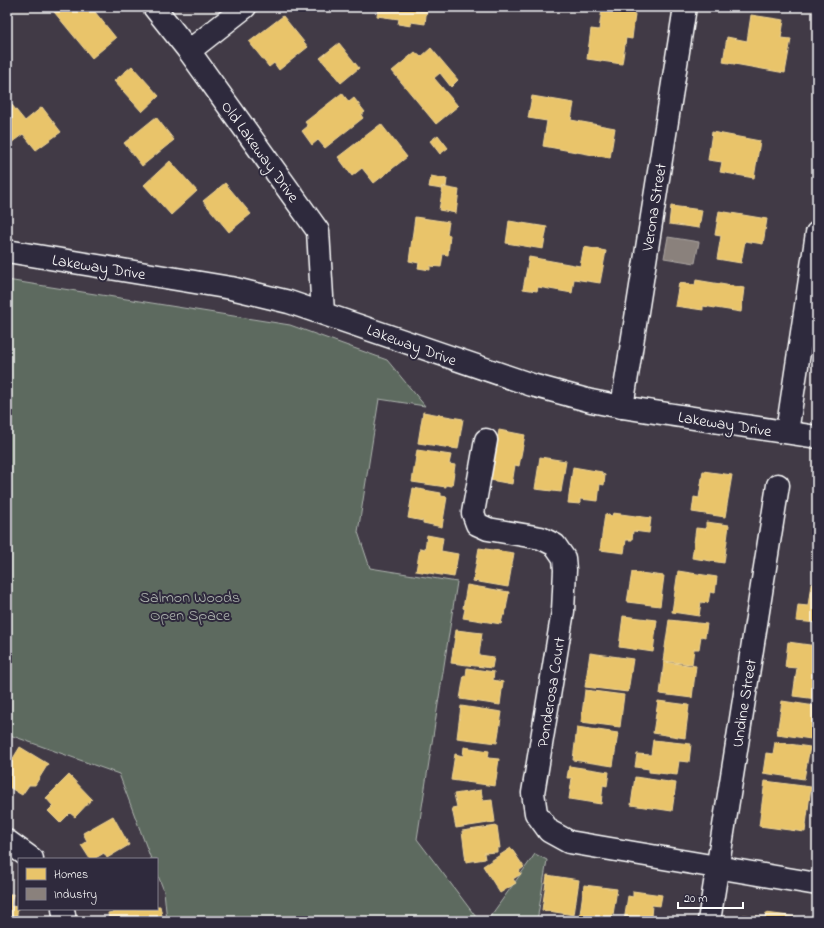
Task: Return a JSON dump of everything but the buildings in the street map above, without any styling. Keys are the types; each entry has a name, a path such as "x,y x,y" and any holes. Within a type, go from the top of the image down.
{"street":[{"name":"Old Lakeway Drive","path":"154,7 189,51 318,231 323,313"},
{"path":"189,51 245,7"},
{"name":"Verona Street","path":"622,407 684,7"},
{"path":"787,432 817,233"},
{"name":"Lakeway Drive","path":"7,251 231,288 289,302 467,364 532,385 591,401 817,437"},
{"name":"Ponderosa Court","path":"486,440 474,513 477,524 488,529 540,538 555,545 564,558 565,564 563,611 533,793 536,814 549,831 569,842 717,868"},
{"name":"Undine Street","path":"709,921 778,485"},
{"path":"7,841 31,858"},
{"path":"717,868 817,884"},
{"path":"63,910 65,921"}],"green space":[{"name":"Salmon Woods Open Space","path":"7,280 290,325 387,360 425,406 379,399 358,532 370,568 457,582 417,839 479,921 167,921 164,891 158,876 158,858 151,858 119,774 7,734"},
{"path":"535,854 547,860 537,921 487,921"}]}
